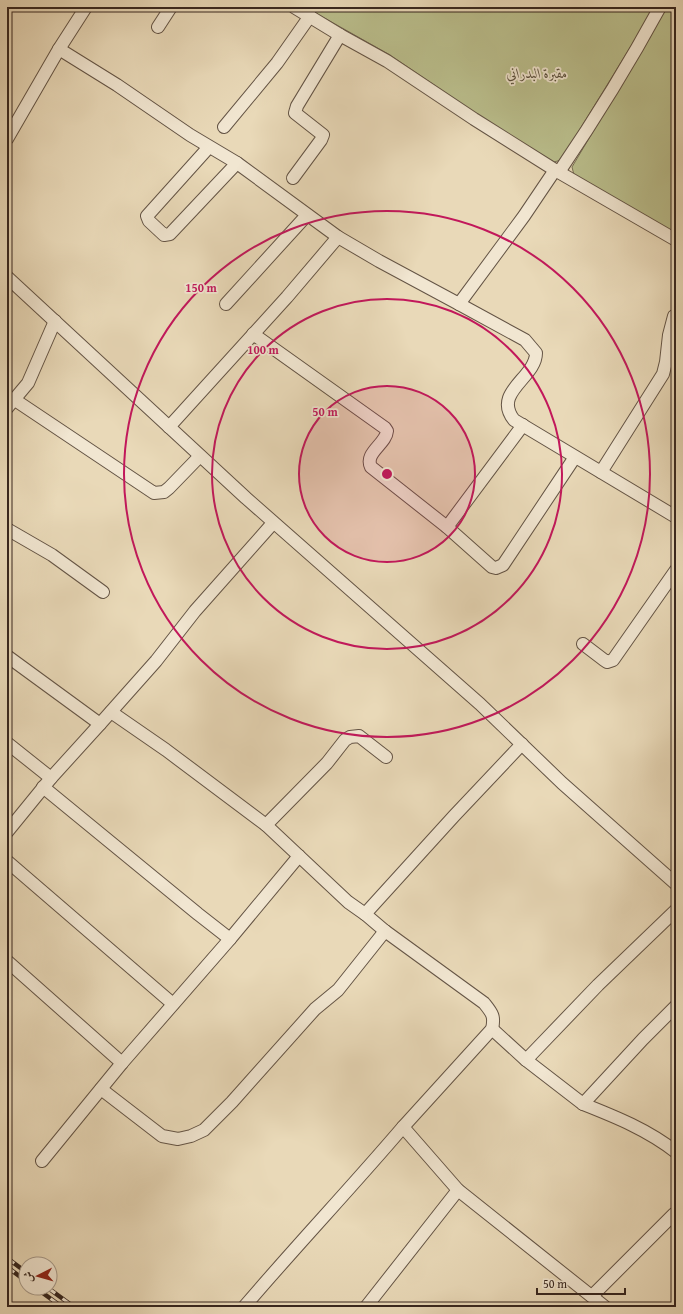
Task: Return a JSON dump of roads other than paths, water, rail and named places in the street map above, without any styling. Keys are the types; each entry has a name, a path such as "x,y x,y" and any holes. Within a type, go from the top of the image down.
{"street":[{"path":"7,139 59,49 86,7"},
{"path":"158,27 171,7"},
{"path":"294,7 387,61 557,171 676,240"},
{"path":"459,304 588,131 660,7"},
{"path":"224,127 276,63 310,16"},
{"path":"293,178 321,140 323,135 295,113 297,106 340,35"},
{"path":"59,49 117,85 190,135 237,163 338,237 524,340 534,349 536,353 534,363 510,395 507,405 508,413 514,420 676,517"},
{"path":"209,146 147,216 148,221 164,235 170,234 237,163"},
{"path":"226,304 307,215"},
{"path":"169,427 338,237"},
{"path":"7,277 272,522 480,704 562,783 676,884"},
{"path":"600,472 663,374 669,335 674,316"},
{"path":"55,321 28,383 11,404 154,493 164,492 169,488 200,456"},
{"path":"253,334 385,428 387,431 386,436 370,458 369,463 371,467 447,527 492,567 496,568 504,565 575,456"},
{"path":"447,527 523,425"},
{"path":"7,832 47,782 156,661 195,611 272,522"},
{"path":"7,529 52,555 103,592"},
{"path":"583,644 607,662 612,660 676,570"},
{"path":"7,656 100,724"},
{"path":"111,712 166,750 266,825 348,902 385,931 484,1003 492,1014 494,1020 492,1029 292,1251 244,1307"},
{"path":"266,825 327,763 345,740 350,737 359,736 386,757"},
{"path":"7,743 47,782 198,914 230,939"},
{"path":"365,914 522,744"},
{"path":"42,1161 122,1063 230,939 299,856"},
{"path":"7,861 173,1004"},
{"path":"526,1060 598,984 676,910"},
{"path":"101,1089 162,1136 178,1139 191,1136 204,1130 232,1102 315,1009 338,990 385,931"},
{"path":"7,961 122,1063"},
{"path":"583,1104 643,1039 676,1006"},
{"path":"492,1029 526,1060 583,1104 621,1119 648,1133 676,1152"},
{"path":"402,1128 458,1190 605,1307"},
{"path":"366,1307 458,1190"},
{"path":"592,1296 674,1214"}],"railway":[{"path":"7,1258 18,1266"},
{"path":"7,1267 18,1275"},
{"path":"58,1295 74,1307"},
{"path":"47,1296 62,1307"}],"park label":[{"name":"مقبرة البدراني","path":"537,73"}]}
